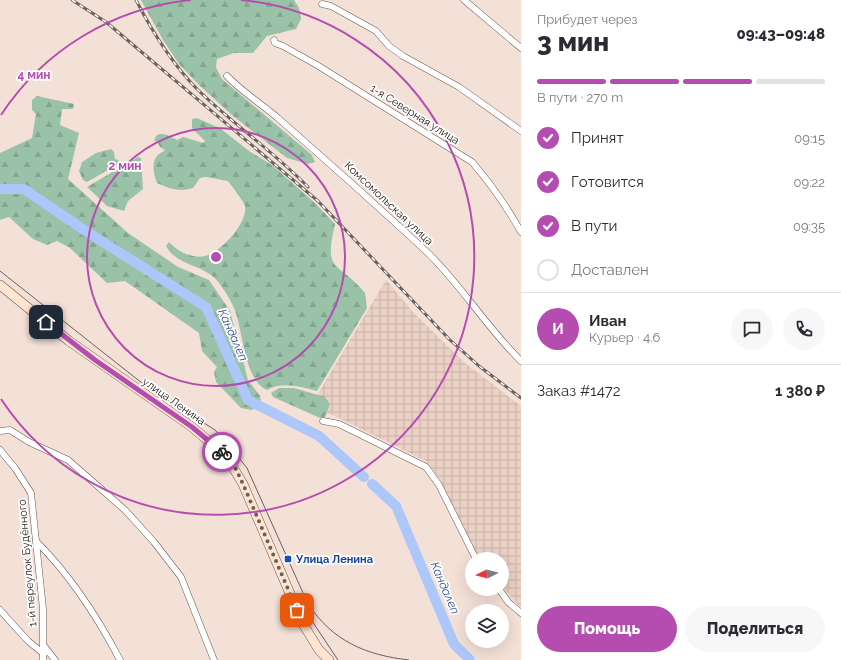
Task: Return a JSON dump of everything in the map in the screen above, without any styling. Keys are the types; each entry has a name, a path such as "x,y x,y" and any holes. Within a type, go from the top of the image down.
{"main road":[{"name":"улица Ленина","path":"0,284 69,341 192,427 226,456 243,484 303,624 319,650 329,660"}],"street":[{"path":"464,0 521,48"},
{"path":"322,4 331,6 376,31 389,46 403,56 459,87 521,131"},
{"name":"1-я Северная улица","path":"274,40 275,43 317,65 472,162 488,180 511,214 521,232"},
{"name":"Комсомольская улица","path":"227,76 236,85 262,104 337,169 442,267 475,305 505,346 521,361"},
{"path":"323,421 338,424 426,467 438,485 472,552"},
{"path":"0,431 10,430 29,442 68,460 125,510 154,542 181,577 214,660"},
{"name":"1-й переулок Будённого","path":"0,450 15,468 31,493 43,608 44,657"},
{"path":"36,540 68,575 86,600 120,660"},
{"path":"504,596 508,602 521,613"},
{"path":"0,610 44,657"},
{"path":"44,646 55,660"}],"shaded area":[{"path":"386,280 414,313 465,363 521,406 521,608 509,595 509,552 475,552 440,479 426,461 335,416 310,407"}],"green space":[{"path":"141,0 294,0 299,8 301,19 296,29 267,36 253,53 234,53 217,59 216,67 222,79 312,155 315,162 308,164 287,158 233,116 199,85 179,64 163,40"},
{"path":"37,96 74,104 73,109 62,109 60,125 79,133 68,179 128,233 178,267 209,280 230,311 248,380 260,396 261,402 252,410 241,408 216,382 214,372 217,367 202,351 199,333 125,281 107,283 70,248 57,241 47,245 33,239 9,217 0,220 0,153 32,138 36,114 32,110 32,100"},
{"path":"197,118 221,129 249,151 272,165 315,203 335,224 331,252 332,260 340,270 365,293 367,308 317,391 286,385 273,387 267,390 259,385 253,376 245,353 237,317 224,290 214,277 205,271 175,257 166,246 169,242 185,254 200,257 205,256 218,249 232,236 238,228 245,213 244,204 228,181 206,177 200,178 193,188 183,190 170,188 157,183 154,173 154,162 158,155 165,150 160,147 157,141 154,141 156,137 164,134 177,140 183,137 203,143 205,141 192,128 192,119"},
{"path":"111,149 114,152 115,159 119,160 117,165 87,182 83,180 79,171 82,162 96,153"},
{"path":"138,157 141,158 143,189 128,201 124,211 107,206 87,187"},
{"path":"279,388 294,388 325,397 330,404 325,417 320,418 273,397 271,393"}],"waterway":[{"name":"Кандалеп","path":"0,189 24,189 84,230 206,307 248,400 319,436 364,477"},
{"name":"Кандалеп","path":"372,484 396,506 454,644 470,660"}],"tram line":[{"path":"0,271 147,387 215,430 247,468 308,604 318,617 328,628 351,644 378,654 409,660"},
{"path":"308,611 314,624 338,660"}],"railway":[{"path":"72,0 106,22 318,201 450,340 479,366 521,398"},
{"path":"136,0 171,59 198,90 308,187"}],"way so far":[{"path":"222,452 236,469 297,610"}],"place":[{"name":"Улица Ленина","path":"288,559"}],"route":[{"path":"46,322 95,360 192,427 212,442 222,452"}]}
